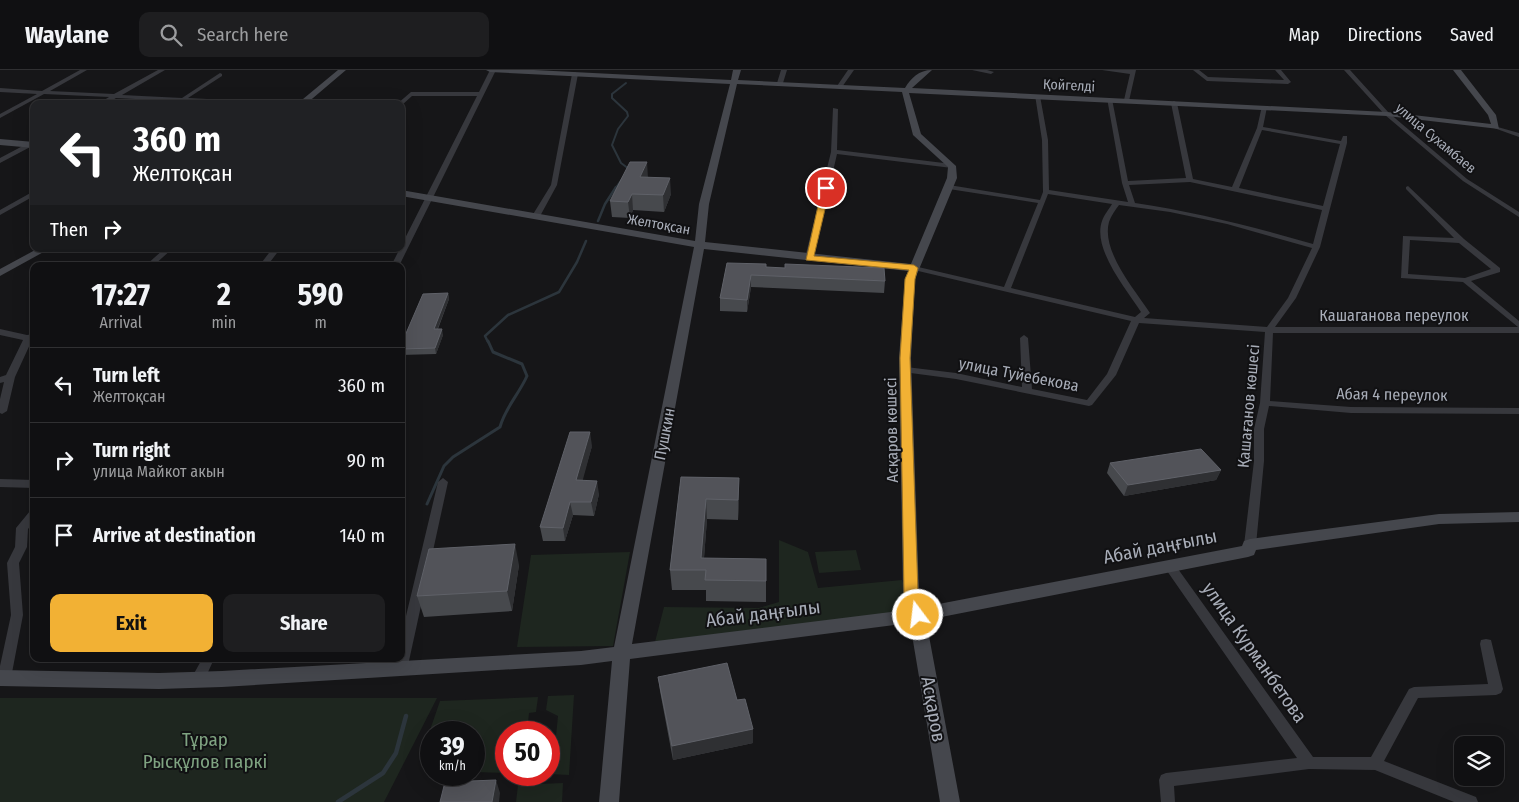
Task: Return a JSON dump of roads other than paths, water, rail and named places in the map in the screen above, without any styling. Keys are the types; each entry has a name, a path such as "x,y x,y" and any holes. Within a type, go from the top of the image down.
{"street":[{"path":"0,116 84,70"},
{"path":"108,100 162,70"},
{"path":"306,100 342,70"},
{"path":"405,247 431,198 492,70"},
{"name":"Қойгелді","path":"492,70 575,74 589,72 1264,107 1387,114 1496,127"},
{"name":"Пушкин","path":"609,802 622,652 700,245 704,204 737,70"},
{"path":"780,83 784,70"},
{"path":"840,86 851,70"},
{"path":"928,70 905,93 917,135 952,166"},
{"path":"975,70 991,72"},
{"path":"1106,70 1133,71 1127,100"},
{"path":"1196,70 1207,79 1288,82 1278,70"},
{"name":"улица Сухамбаев","path":"1347,70 1387,114 1465,180 1519,214"},
{"path":"1457,70 1492,115 1496,127 1518,131"},
{"path":"536,216 554,185 575,74"},
{"path":"182,100 220,75"},
{"path":"0,90 212,100"},
{"path":"404,100 408,95 415,94 480,94"},
{"path":"1008,289 1046,192 1045,140 1037,96"},
{"path":"1109,99 1125,183 1132,204"},
{"path":"1174,102 1190,180"},
{"path":"1234,189 1260,128 1264,107"},
{"path":"809,258 834,152 835,109"},
{"name":"Қашағанов көшесі","path":"1250,545 1269,330 1292,298 1316,247 1332,193 1344,140 1260,128"},
{"path":"0,142 30,144"},
{"path":"0,161 30,145"},
{"path":"834,152 952,166"},
{"name":"Асқаров көшесі","path":"918,615 911,593 905,358 909,289 914,268 937,218 952,178 952,166"},
{"path":"1125,183 1190,180 1327,209"},
{"path":"949,186 1042,202"},
{"path":"1408,188 1461,242 1497,270 1465,280 1404,276 1406,238 1461,242"},
{"path":"1046,192 1132,204 1228,222 1316,247"},
{"name":"Желтоқсан","path":"405,194 700,245 914,268"},
{"path":"0,213 30,195"},
{"path":"1116,203 1105,223 1104,242 1109,255 1146,313 1136,320"},
{"path":"0,273 38,252"},
{"path":"154,262 165,252"},
{"path":"266,262 274,252"},
{"path":"914,268 1136,320 1269,330"},
{"path":"1465,280 1519,325"},
{"name":"улица Туйебекова","path":"906,370 956,376 1089,403 1111,375 1136,320"},
{"name":"Кашаганова переулок","path":"1269,330 1519,330"},
{"path":"0,332 30,337"},
{"path":"1024,338 1027,391"},
{"path":"2,411 10,377 30,339"},
{"path":"0,380 10,377"},
{"name":"Абая 4 переулок","path":"1264,403 1351,410 1519,411"},
{"path":"405,648 443,482"},
{"path":"0,483 30,484"},
{"name":"Абай даңғылы","path":"2,678 159,681 400,670 581,658 918,615 1248,551 1250,545 1439,519 1519,517"},
{"path":"2,678 17,615 13,563 21,547 22,528 30,519"},
{"name":"улица Курманбетова","path":"1169,565 1309,763"},
{"name":"Асқаров","path":"918,615 950,802"},
{"path":"1375,764 1414,693 1496,689 1486,644"},
{"path":"198,679 206,662"},
{"path":"400,670 402,662"},
{"path":"1168,802 1166,780 1309,763 1375,764 1470,802"}],"waterway":[{"path":"626,83 612,94 612,98 627,112 628,116 618,129 612,145 621,163 629,169"},
{"path":"615,189 624,176"},
{"path":"598,221 605,204 616,187"},
{"path":"488,342 485,336 508,315 559,292 577,262 586,241"},
{"path":"427,504 444,466 453,457 500,427 505,414 527,376 522,364 493,352 488,341"},
{"path":"338,802 383,773 396,753 406,716"}],"park label":[{"name":"Тұрар Рысқұлов паркі","path":"205,750"}]}
